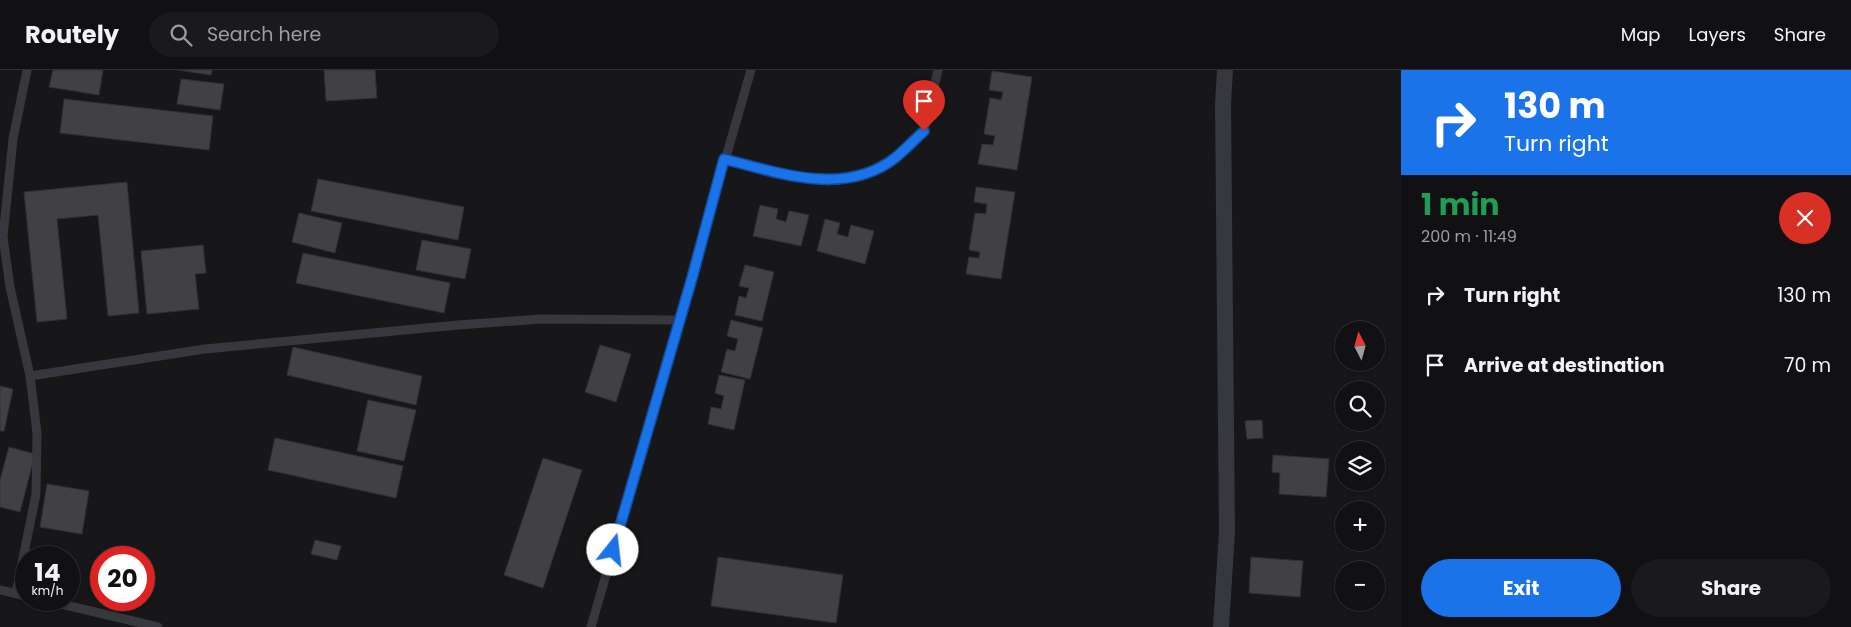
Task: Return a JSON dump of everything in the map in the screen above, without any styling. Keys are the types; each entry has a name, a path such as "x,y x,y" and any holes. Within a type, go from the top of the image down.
{"street":[{"path":"1221,627 1227,532 1223,104 1225,70"}],"lane":[{"path":"25,546 36,494 37,433 30,376 10,287 3,237 13,139 27,70"},
{"path":"591,627 751,70"},
{"path":"724,159 788,175 828,180 865,174 894,158 924,131 938,70"},
{"path":"30,376 205,349 458,325 541,319 680,320"},
{"path":"0,590 15,593"},
{"path":"80,609 158,627"}],"building":[{"path":"53,70 103,70 99,95 49,87"},
{"path":"178,70 212,70 211,75"},
{"path":"324,70 375,70 377,98 326,101"},
{"path":"992,71 1032,77 1017,170 978,164 982,144 993,145 995,136 984,134 990,98 1001,100 1003,92 989,90"},
{"path":"181,79 224,84 220,110 177,104"},
{"path":"64,99 213,116 209,150 60,133"},
{"path":"318,179 464,207 458,240 311,211"},
{"path":"127,182 139,313 108,316 98,215 57,219 67,319 37,322 24,192"},
{"path":"976,187 1015,192 1001,279 966,274 969,257 979,258 980,252 969,250 975,213 986,214 987,204 974,202"},
{"path":"760,205 778,209 776,219 786,222 789,211 809,215 801,246 753,236"},
{"path":"299,213 342,223 335,253 292,242"},
{"path":"825,219 840,223 837,234 848,237 851,225 874,231 865,264 817,251"},
{"path":"422,240 471,249 465,279 416,270"},
{"path":"203,245 206,273 195,274 199,309 147,314 141,251"},
{"path":"303,253 450,283 444,313 296,283"},
{"path":"745,265 774,272 762,321 735,315 739,296 746,298 749,288 739,286"},
{"path":"731,320 763,328 750,379 721,372 727,349 735,351 738,339 727,336"},
{"path":"600,345 631,354 616,402 585,392"},
{"path":"293,347 422,376 416,405 287,375"},
{"path":"719,375 745,380 734,430 708,424 711,407 721,409 724,396 715,393"},
{"path":"0,386 13,389 4,431 0,431"},
{"path":"368,400 416,410 404,461 357,451"},
{"path":"1262,420 1263,438 1247,439 1245,421"},
{"path":"275,438 403,466 396,498 268,470"},
{"path":"9,447 35,454 20,512 0,507 0,480"},
{"path":"1273,455 1329,459 1326,497 1279,494 1280,473 1272,472"},
{"path":"543,458 582,470 543,588 504,575"},
{"path":"47,484 89,491 82,534 40,527"},
{"path":"315,540 341,546 337,560 311,554"},
{"path":"718,557 843,575 836,623 711,606"},
{"path":"1251,557 1303,561 1300,597 1249,593"}],"route":[{"path":"613,550 692,278 724,159 788,175 828,180 865,174 894,158 924,131"}]}
